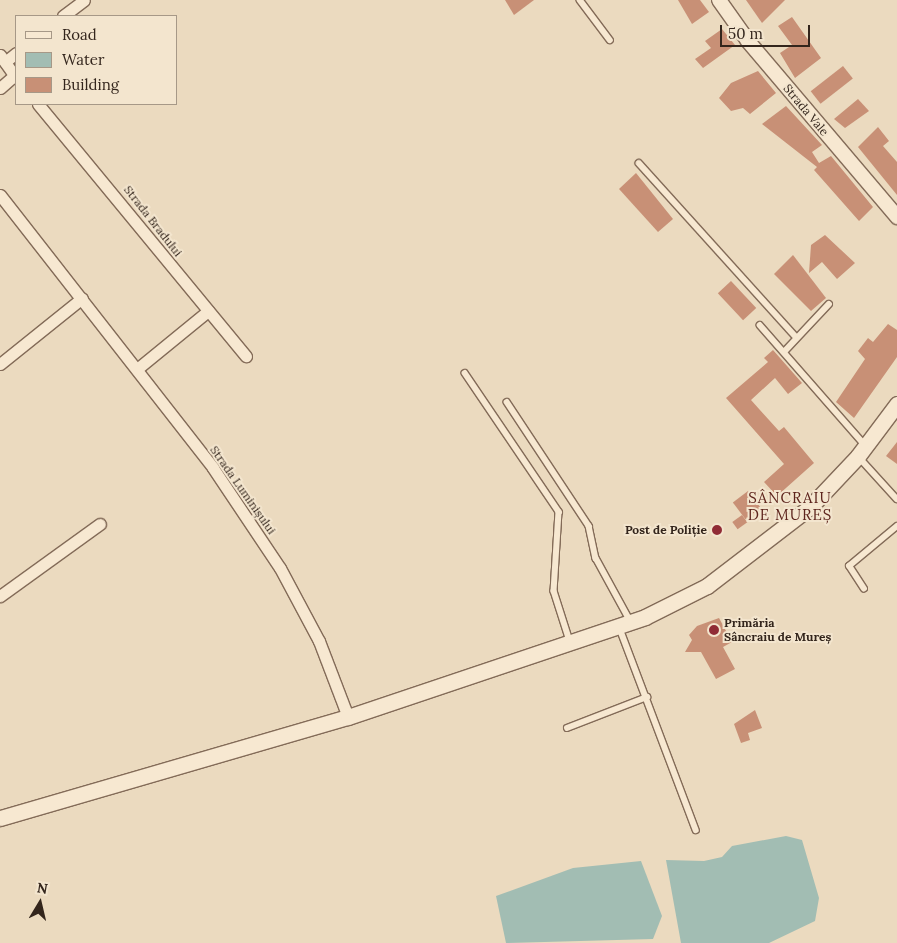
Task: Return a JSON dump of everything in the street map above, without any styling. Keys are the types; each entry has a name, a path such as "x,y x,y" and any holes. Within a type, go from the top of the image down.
{"main road":[{"path":"0,818 348,717 625,624 707,586 760,548 810,506 862,451 897,404"}],"street":[{"path":"64,15 84,0"},
{"name":"Strada Vale","path":"719,0 748,41 897,217"},
{"path":"0,88 15,77 3,59 15,53"},
{"name":"Strada Bradului","path":"39,105 246,356"},
{"name":"Strada Luminișului","path":"0,194 213,468 280,568 319,641 348,717"},
{"path":"0,364 82,298"},
{"path":"137,369 208,311"},
{"path":"0,596 100,524"}],"lane":[{"path":"580,0 610,40"},
{"path":"639,163 796,337"},
{"path":"785,350 829,304"},
{"path":"760,325 785,350 897,499"},
{"path":"465,373 559,512 554,591 571,643"},
{"path":"506,402 589,526 596,558 625,624 647,697 696,830"},
{"path":"864,589 849,566 897,526"},
{"path":"568,728 647,697"}],"water":[{"path":"786,836 802,840 819,898 815,921 769,943 681,943 666,860 704,861 722,857 732,846"},
{"path":"641,861 662,916 653,939 506,943 496,896 573,868"}],"building":[{"path":"505,0 534,0 514,15"},
{"path":"678,0 700,0 709,12 692,24"},
{"path":"746,0 785,0 762,23"},
{"path":"792,17 821,58 795,78 780,53 792,45 778,26"},
{"path":"722,29 735,45 703,68 695,59 711,48 705,41"},
{"path":"843,66 853,79 821,104 811,91"},
{"path":"758,71 776,93 750,114 743,108 731,111 719,98 731,83"},
{"path":"858,99 869,111 845,128 834,119"},
{"path":"786,106 822,145 812,152 819,163 831,156 873,207 859,221 814,170 817,167 762,124"},
{"path":"878,127 889,141 883,146 897,162 897,195 858,147"},
{"path":"636,173 673,219 658,232 619,189"},
{"path":"825,235 855,263 837,279 822,262 809,273 811,245"},
{"path":"793,255 826,298 811,311 774,274"},
{"path":"731,281 756,308 743,320 718,293"},
{"path":"888,324 897,330 897,357 854,418 836,402 865,359 858,351 868,338 873,342"},
{"path":"773,350 802,383 788,394 775,378 751,400 779,431 784,427 814,463 777,496 764,482 784,464 726,398 768,362 764,358"},
{"path":"897,442 897,464 886,456"},
{"path":"748,491 761,508 745,519 733,502"},
{"path":"742,515 747,522 738,529 732,522"},
{"path":"719,618 732,642 723,647 735,669 716,679 701,652 685,652 692,640 689,635 697,626"},
{"path":"755,710 762,728 748,733 750,740 741,743 734,724"}],"place":[{"name":"Post de Poliție","path":"717,530"},
{"name":"Primăria Sâncraiu de Mureș","path":"714,630"}],"district":[{"name":"SÂNCRAIU DE MUREȘ","path":"790,506"}]}
